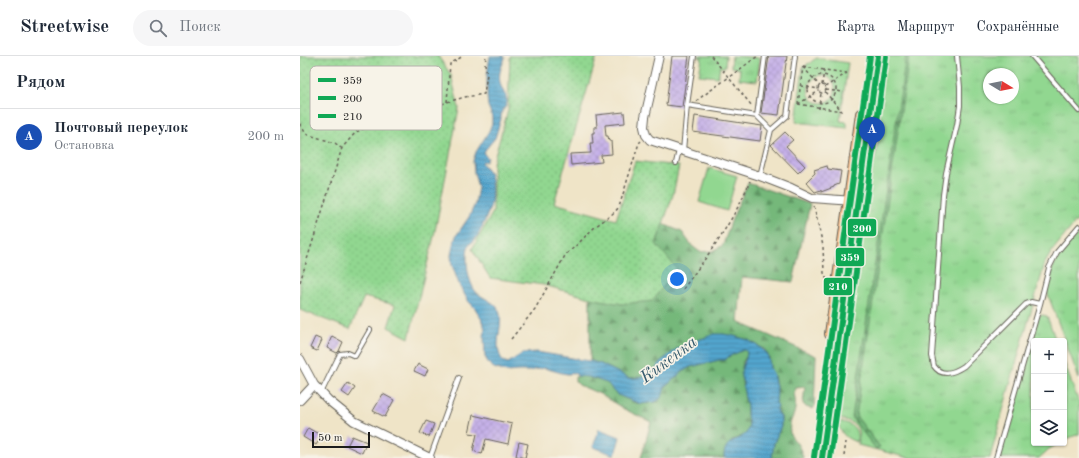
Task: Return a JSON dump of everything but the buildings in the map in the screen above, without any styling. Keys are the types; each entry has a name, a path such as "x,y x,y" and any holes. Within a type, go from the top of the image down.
{"main road":[{"path":"819,452 853,201 869,56"},
{"path":"853,201 878,56"}],"street":[{"path":"659,56 645,117 644,127 648,137 791,188 812,198 853,201"},
{"path":"300,359 314,385 328,400 354,421 430,458"},
{"path":"300,400 314,385"}],"lane":[{"path":"676,163 681,150 689,105 694,56"},
{"path":"758,114 765,56"},
{"path":"756,175 771,130 787,116 795,56"},
{"path":"957,56 959,66 960,106 943,195 932,356 934,365 939,371 947,373 955,372 964,366 1026,304 1031,302 1040,304"},
{"path":"1032,56 1079,111"},
{"path":"689,105 758,114 771,130"},
{"path":"996,458 1049,268 1056,252 1079,226"},
{"path":"321,393 340,354 348,353 355,356 370,330"},
{"path":"430,458 459,378"}],"path":[{"path":"447,102 450,64 464,56"},
{"path":"442,104 465,97 484,94 487,74 486,56"},
{"path":"711,56 758,114"},
{"path":"689,105 758,56"},
{"path":"804,67 847,73 825,87"},
{"path":"804,67 821,86 825,87"},
{"path":"798,104 804,67"},
{"path":"798,104 819,90 824,75 824,70"},
{"path":"824,75 833,81 835,91 831,99 826,102 820,102 811,96 808,87 814,78 824,75"},
{"path":"801,86 819,90 822,93"},
{"path":"798,104 842,111 831,99 825,87"},
{"path":"822,93 826,91 844,92"},
{"path":"819,108 822,93"},
{"path":"300,124 306,134 342,148"},
{"path":"300,282 342,148 356,132 361,130"},
{"path":"511,339 535,309 566,254 619,207 640,143 648,137"},
{"path":"683,290 731,220 756,175"},
{"path":"812,198 823,246 824,273 830,287"},
{"path":"844,456 846,442"}],"green space":[{"path":"300,56 438,56 451,75 459,108 434,236 409,338 388,327 395,305 364,297 350,329 300,310"},
{"path":"510,56 597,56 554,203 616,220 635,161 679,166 673,195 656,244 677,269 652,301 622,304 590,298 544,285 490,278 472,249 493,212 493,163 508,110"},
{"path":"698,56 726,56 725,67 720,67 718,77 699,75 702,58"},
{"path":"732,56 760,58 757,81 739,79 740,69 731,67"},
{"path":"885,56 1079,56 1079,218 1052,251 1045,263 990,458 909,458 858,445 859,434 856,426 849,421 838,419 845,367 844,357 869,172 875,158 879,127 878,107"},
{"path":"906,56 909,56 856,416 880,447 876,449 852,418"},
{"path":"817,58 848,63 840,121 847,122 847,128 796,122 803,67 806,67 807,64","holes":["821,75 832,80 835,85 834,95 827,102 815,102 809,95 809,85 815,77"]},
{"path":"709,168 737,176 727,211 699,202"},
{"path":"748,183 810,204 793,282 742,277 738,322 816,356 814,408 812,409 806,407 803,404 805,387 796,388 794,393 795,409 790,423 790,434 799,447 803,458 772,458 774,443 781,426 781,417 776,409 777,392 774,376 770,368 767,353 764,349 748,340 723,334 661,361 656,369 650,374 635,378 629,378 601,364 590,361 590,298 622,304 656,244 663,224 682,232 692,246 700,252 713,251 723,245 733,216"},
{"path":"1079,232 1079,379 1067,346 1067,338 1064,338 1047,292 1050,274 1057,259"},
{"path":"1039,316 1047,316 1055,338 1032,338"},
{"path":"1031,343 1031,446 1054,446 1039,458 999,458"},
{"path":"743,350 747,352 747,356 743,362 741,376 749,427 745,435 733,440 724,455 724,458 641,458 651,422 624,409 600,394 579,385 575,381 575,377 589,377 607,383 618,395 636,403 641,404 655,402 659,400 665,387 690,367 725,360"},
{"path":"1067,370 1079,403 1079,434 1067,439"},
{"path":"837,421 846,423 855,429 857,433 857,442 844,435"}],"water":[{"name":"Кикенка","path":"490,56 504,56 505,58 499,77 500,85 507,101 495,138 485,150 484,154 488,158 486,162 482,162 489,172 492,188 491,203 487,216 477,237 469,246 467,253 467,264 469,277 473,288 476,292 492,302 499,311 500,323 498,348 503,361 508,363 523,353 537,352 595,362 629,378 635,378 650,374 656,369 661,361 678,348 714,334 723,334 748,340 767,353 777,392 776,403 778,407 776,410 781,417 781,426 774,443 772,458 724,458 727,446 743,436 749,427 747,405 741,378 747,355 745,350 728,357 725,360 690,367 665,387 663,395 659,400 641,404 618,395 607,383 589,377 578,376 574,373 562,373 544,368 529,371 506,372 494,368 489,364 485,357 485,329 483,322 460,287 452,265 451,255 456,236 469,217 475,204 478,187 474,173 473,161 476,152 489,131 492,123 492,116 488,106 487,96 487,75"},
{"path":"599,429 620,437 615,455 593,447"}],"transit line":[{"name":"210","path":"814,457 870,56"},
{"name":"359","path":"822,458 878,56"},
{"name":"200","path":"830,458 886,57"}],"place":[{"name":"Почтовый переулок","path":"872,150"}]}
